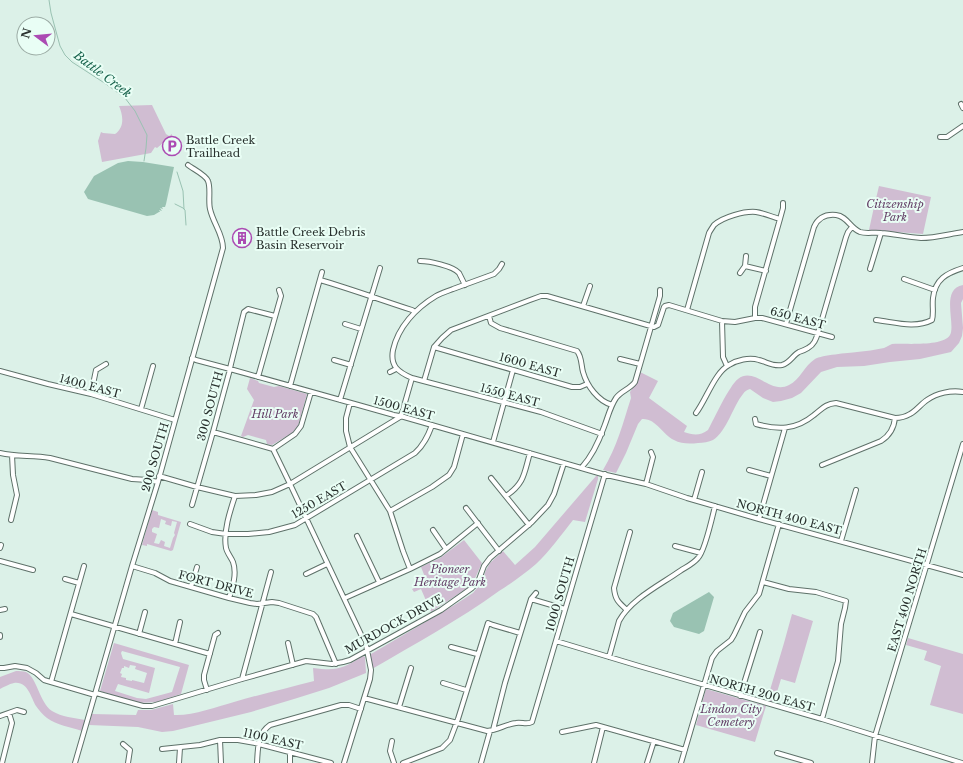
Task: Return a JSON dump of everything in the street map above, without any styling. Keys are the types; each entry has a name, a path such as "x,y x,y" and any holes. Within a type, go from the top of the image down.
{"street":[{"path":"940,137 947,137 963,126"},
{"name":"200 SOUTH","path":"75,763 158,482 223,248 222,239 211,212 208,181 205,177 188,165"},
{"path":"755,318 755,307 783,208 783,203"},
{"path":"687,310 709,233 713,226 727,218 747,212 756,212 780,219"},
{"path":"786,324 814,227 816,222 823,216 840,216 848,221 852,227 862,232 921,238 963,232"},
{"path":"696,413 701,407 720,373 727,366 736,361 752,359 777,366 786,364 798,352 812,345 816,340 846,237 852,227"},
{"path":"870,269 881,233"},
{"path":"740,273 745,266 746,256"},
{"path":"420,261 427,261 451,268 458,272 465,285"},
{"path":"390,372 396,369 392,356 395,341 406,322 415,312 437,296 494,274 502,264"},
{"path":"745,266 766,271"},
{"path":"340,400 380,268"},
{"path":"876,320 905,325 927,323 932,320 934,315 933,298 939,282 945,275 963,268"},
{"path":"290,386 322,272"},
{"path":"904,279 935,290"},
{"path":"320,280 415,312"},
{"path":"583,306 590,286"},
{"path":"258,376 281,296 279,290"},
{"path":"582,467 594,451 602,434 612,405 624,390 632,386 635,382 650,326 660,296 660,290"},
{"path":"424,381 434,347 451,330 536,298 547,296 650,326"},
{"name":"650 EAST","path":"650,326 654,327 658,325 662,311 665,306 669,305 722,321 736,322 762,318 832,337"},
{"name":"300 SOUTH","path":"192,505 230,369 244,312 248,309 275,316"},
{"path":"488,316 492,323 500,328 577,351 580,355 587,384 597,396 612,405"},
{"path":"722,321 723,357 727,366"},
{"path":"345,324 361,329"},
{"name":"1600 EAST","path":"434,347 572,387 580,388 587,384"},
{"name":"1500 EAST","path":"192,358 610,475"},
{"path":"620,359 640,364"},
{"path":"334,360 351,365"},
{"path":"91,394 96,370 106,364"},
{"path":"141,409 153,366"},
{"name":"1550 EAST","path":"396,369 412,378 541,412 602,434"},
{"path":"493,442 513,370"},
{"name":"1400 EAST","path":"0,371 91,394 175,420"},
{"path":"159,476 235,496 256,495 272,492 290,484 400,417 412,378"},
{"path":"272,449 295,434 301,426 311,392"},
{"path":"754,419 756,424 770,428 785,428 806,421 824,406 836,403 895,418 904,417 911,414 927,400 938,394 947,392 963,392"},
{"path":"350,403 346,418 346,432 350,448 390,511 410,569"},
{"path":"822,465 881,442 891,432 894,426 895,418"},
{"name":"1250 EAST","path":"190,524 212,532 226,534 269,532 295,525 371,480 419,449 427,440 432,425"},
{"path":"759,519 785,428"},
{"path":"213,432 272,449 364,640 371,670 370,679 344,763"},
{"path":"390,511 432,487 449,475 454,467 463,434"},
{"name":"EAST 400 NORTH","path":"872,763 875,736 963,444"},
{"path":"646,484 653,457 651,452"},
{"path":"0,453 50,458 132,479 158,482"},
{"path":"506,496 522,481 530,453"},
{"path":"11,520 17,495 13,475 12,455"},
{"name":"MURDOCK DRIVE","path":"0,668 15,666 27,668 44,680 138,705 152,706 293,664 306,661 336,664 350,660 441,610 469,591 478,582 487,561 529,525 545,509 556,489 564,462"},
{"path":"749,470 771,476"},
{"path":"694,500 702,472"},
{"name":"1000 SOUTH","path":"492,731 518,722 529,724 534,719 605,474"},
{"name":"NORTH 400 EAST","path":"610,475 646,484 759,519 963,575"},
{"path":"492,478 529,525"},
{"path":"841,541 856,490"},
{"path":"229,598 235,571 233,562 226,548 226,534 229,514 235,496"},
{"path":"609,657 619,621 627,610 644,595 698,558 701,553 715,506"},
{"path":"466,508 499,551"},
{"path":"345,598 440,554 478,523"},
{"path":"681,763 712,658 731,640 738,630 745,612 759,594 764,582 780,524"},
{"path":"433,530 446,549"},
{"path":"627,610 620,604 615,596 614,588 630,532"},
{"path":"357,536 379,582"},
{"path":"675,546 701,553"},
{"path":"0,561 33,570"},
{"path":"306,574 327,564"},
{"path":"51,682 84,566"},
{"name":"FORT DRIVE","path":"132,566 155,573 170,581 229,598 257,604 272,602 279,603 313,614 316,617 336,664"},
{"path":"192,587 197,567"},
{"path":"242,679 271,572"},
{"path":"65,579 79,583"},
{"path":"764,582 790,590 816,592 846,601 841,624 838,661 822,719"},
{"path":"481,763 492,731 530,599 536,593"},
{"path":"530,599 565,609"},
{"path":"139,634 145,612"},
{"path":"71,614 210,654"},
{"path":"175,644 180,622"},
{"path":"403,763 442,748 450,740 488,623 520,633"},
{"path":"740,696 760,632"},
{"path":"207,690 204,675 215,636 218,633"},
{"name":"NORTH 200 EAST","path":"556,641 822,719 962,763"},
{"path":"288,644 293,664"},
{"path":"451,647 477,654"},
{"path":"399,707 411,668"},
{"path":"443,683 466,690"},
{"path":"364,698 487,731 492,731"},
{"path":"257,763 258,744 262,733 272,724 341,705 349,705 361,709"},
{"path":"0,716 17,710 24,712"},
{"path":"2,763 12,724 9,713"},
{"path":"562,732 596,725 685,750"},
{"path":"594,763 604,727"},
{"path":"220,740 221,763"},
{"name":"1100 EAST","path":"162,749 200,745 220,740 238,740 330,763"},
{"path":"392,741 390,751 394,763"},
{"path":"648,763 654,741"},
{"path":"123,744 130,750 128,763"},
{"path":"179,763 180,748"},
{"path":"290,752 290,763"},
{"path":"777,753 811,763"}],"green space":[{"path":"152,105 166,134 169,136 172,134 172,136 157,148 155,147 151,153 102,162 98,141 101,132 115,134 120,128 122,124 122,117 119,106"},
{"name":"Citizenship Park","path":"879,186 931,197 923,234 869,230"},
{"path":"963,285 963,299 961,303 963,328 962,336 959,343 951,352 920,359 864,366 837,367 821,372 801,393 792,398 781,401 773,402 763,398 749,389 739,399 726,425 718,436 713,440 706,442 689,444 677,441 670,438 651,421 642,419 638,424 616,473 603,470 616,444 631,398 630,392 637,382 640,372 658,381 649,398 687,426 684,432 699,434 708,430 730,388 738,379 744,376 757,378 769,384 782,387 793,383 811,362 823,356 881,349 892,344 923,344 946,339 950,335 951,330 950,300 952,293 956,288"},
{"name":"Hill Park","path":"250,378 258,381 259,383 274,387 279,386 307,394 298,426 292,433 272,445 267,444 266,440 248,435 243,437 241,436 254,400 247,389"},
{"path":"596,476 598,476 598,479 585,522 573,520 536,564 484,602 453,622 372,669 371,654 473,593 482,582 490,563 503,551 515,565 535,547"},
{"path":"152,510 158,512 158,515 181,522 173,550 171,551 147,544 147,546 142,545","holes":["161,519 166,521 165,524 171,526 172,521 177,522 174,533 175,535 170,548 164,546 165,542 161,540 159,544 154,543 157,534 152,532 154,527 159,528"]},
{"name":"Pioneer Heritage Park","path":"464,540 482,563 477,574 472,583 466,589 431,612 421,589 414,592 412,589 427,582 421,567 440,558"},
{"path":"792,614 813,621 795,683 781,679 774,702 767,700"},
{"path":"908,638 963,654 963,714 930,705 941,666 924,660 927,651 906,645"},
{"path":"114,643 189,665 181,694 157,702 139,703 100,691","holes":["122,651 180,667 172,692 146,699 137,698 115,691 118,684 149,693 155,668 123,659 121,653","130,665 136,666 135,669 147,673 144,683 126,680 126,678 121,677 122,674 120,673 122,668 124,668 124,666 129,668"]},
{"path":"363,656 365,657 366,673 329,688 251,712 173,731 162,732 138,727 89,725 92,714 136,715 138,710 151,710 173,704 174,715 204,711 254,696 314,681 313,668 339,668 350,664"},
{"path":"16,671 26,672 30,675 44,702 52,711 64,716 85,720 82,731 59,724 47,718 36,706 26,687 23,685 14,683 0,689 0,677"},
{"name":"Lindon City Cemetery","path":"706,689 766,706 755,742 696,725"}],"shaded area":[{"path":"128,161 174,167 165,207 162,207 163,209 160,208 162,211 159,210 160,212 154,215 147,216 88,199 84,192 94,176 118,163"},
{"path":"709,592 714,597 704,631 699,634 674,627 670,621 673,613"}],"waterway":[{"name":"Battle Creek","path":"49,0 60,46 65,55 72,62 125,98 135,111 147,135 144,161"},
{"path":"177,172 183,191 184,209"},
{"name":"Battle Creek","path":"175,204 185,210 186,225"}],"place":[{"name":"Battle Creek Trailhead","path":"172,146"},
{"name":"Battle Creek Debris Basin Reservoir","path":"242,238"}]}
